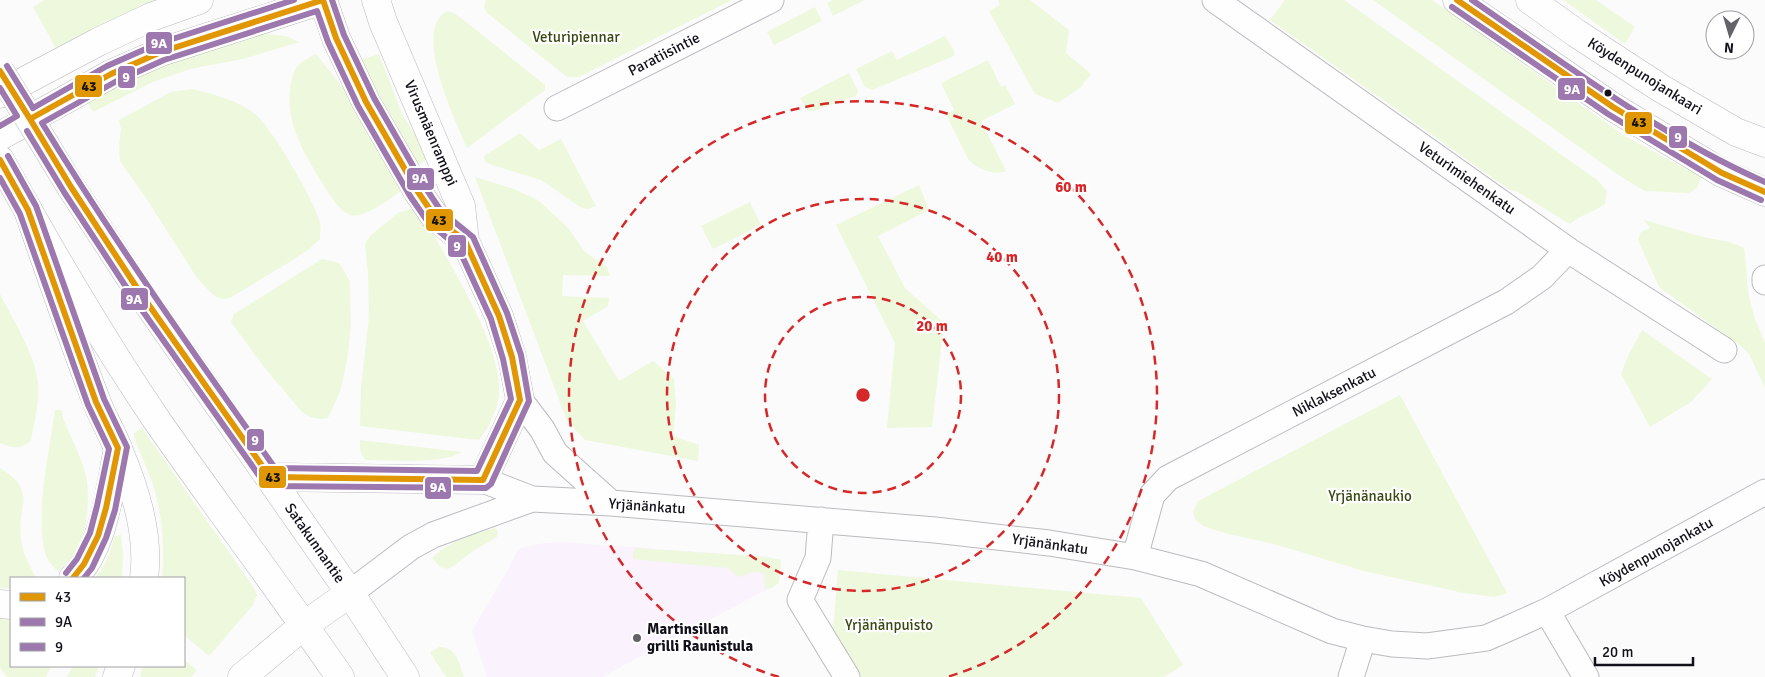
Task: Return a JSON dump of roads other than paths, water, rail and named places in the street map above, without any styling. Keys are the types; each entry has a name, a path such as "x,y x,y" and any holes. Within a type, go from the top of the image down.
{"main road":[{"path":"0,94 107,38 152,17 199,0"},
{"name":"Virusmäenramppi","path":"0,136 111,74 161,52 323,0 336,38 366,102 418,192 435,217 466,241"},
{"name":"Virusmäenramppi","path":"376,0 383,22 462,206 466,241 499,316 512,357 520,400"},
{"path":"1458,0 1613,107 1722,173 1765,192"},
{"name":"Köydenpunojankaari","path":"1530,0 1576,33 1662,89 1736,132 1765,142"},
{"name":"Satakunnantie","path":"0,70 72,187 140,291 350,593 405,677"},
{"path":"0,160 113,352 148,405 340,677"},
{"path":"28,210 96,402 129,476 141,521 144,577"},
{"path":"483,480 520,400"},
{"path":"74,577 88,559 98,536 106,508 118,448"},
{"name":"Yrjänänkatu","path":"270,477 483,480"},
{"path":"242,677 303,626 350,593"}],"street":[{"name":"Paratiisintie","path":"557,108 771,0"},
{"name":"Veturimiehenkatu","path":"1215,0 1568,250 1724,350"},
{"name":"Niklaksenkatu","path":"1135,558 1152,495 1168,478 1506,302 1542,277 1568,250"},
{"name":"Virusmäenramppi","path":"520,400 542,429 555,452 611,503"},
{"name":"Yrjänänkatu","path":"483,480 532,499 611,503 821,520 1021,539 1135,558 1201,574 1332,631 1392,644 1427,646 1486,638 1547,611"},
{"name":"Köydenpunojankatu","path":"1547,611 1765,492"},
{"name":"Yrjänänkatu","path":"350,593 411,547 433,535 532,499"},
{"path":"821,520 818,558 800,600 847,677"},
{"path":"1547,611 1586,677"},
{"path":"1351,677 1363,639"}],"place":[{"name":"Martinsillan grilli Raunistula","path":"637,638"}],"park label":[{"name":"Veturipiennar","path":"576,37"},
{"name":"Yrjänänaukio","path":"1370,496"},
{"name":"Yrjänänpuisto","path":"889,625"}]}
